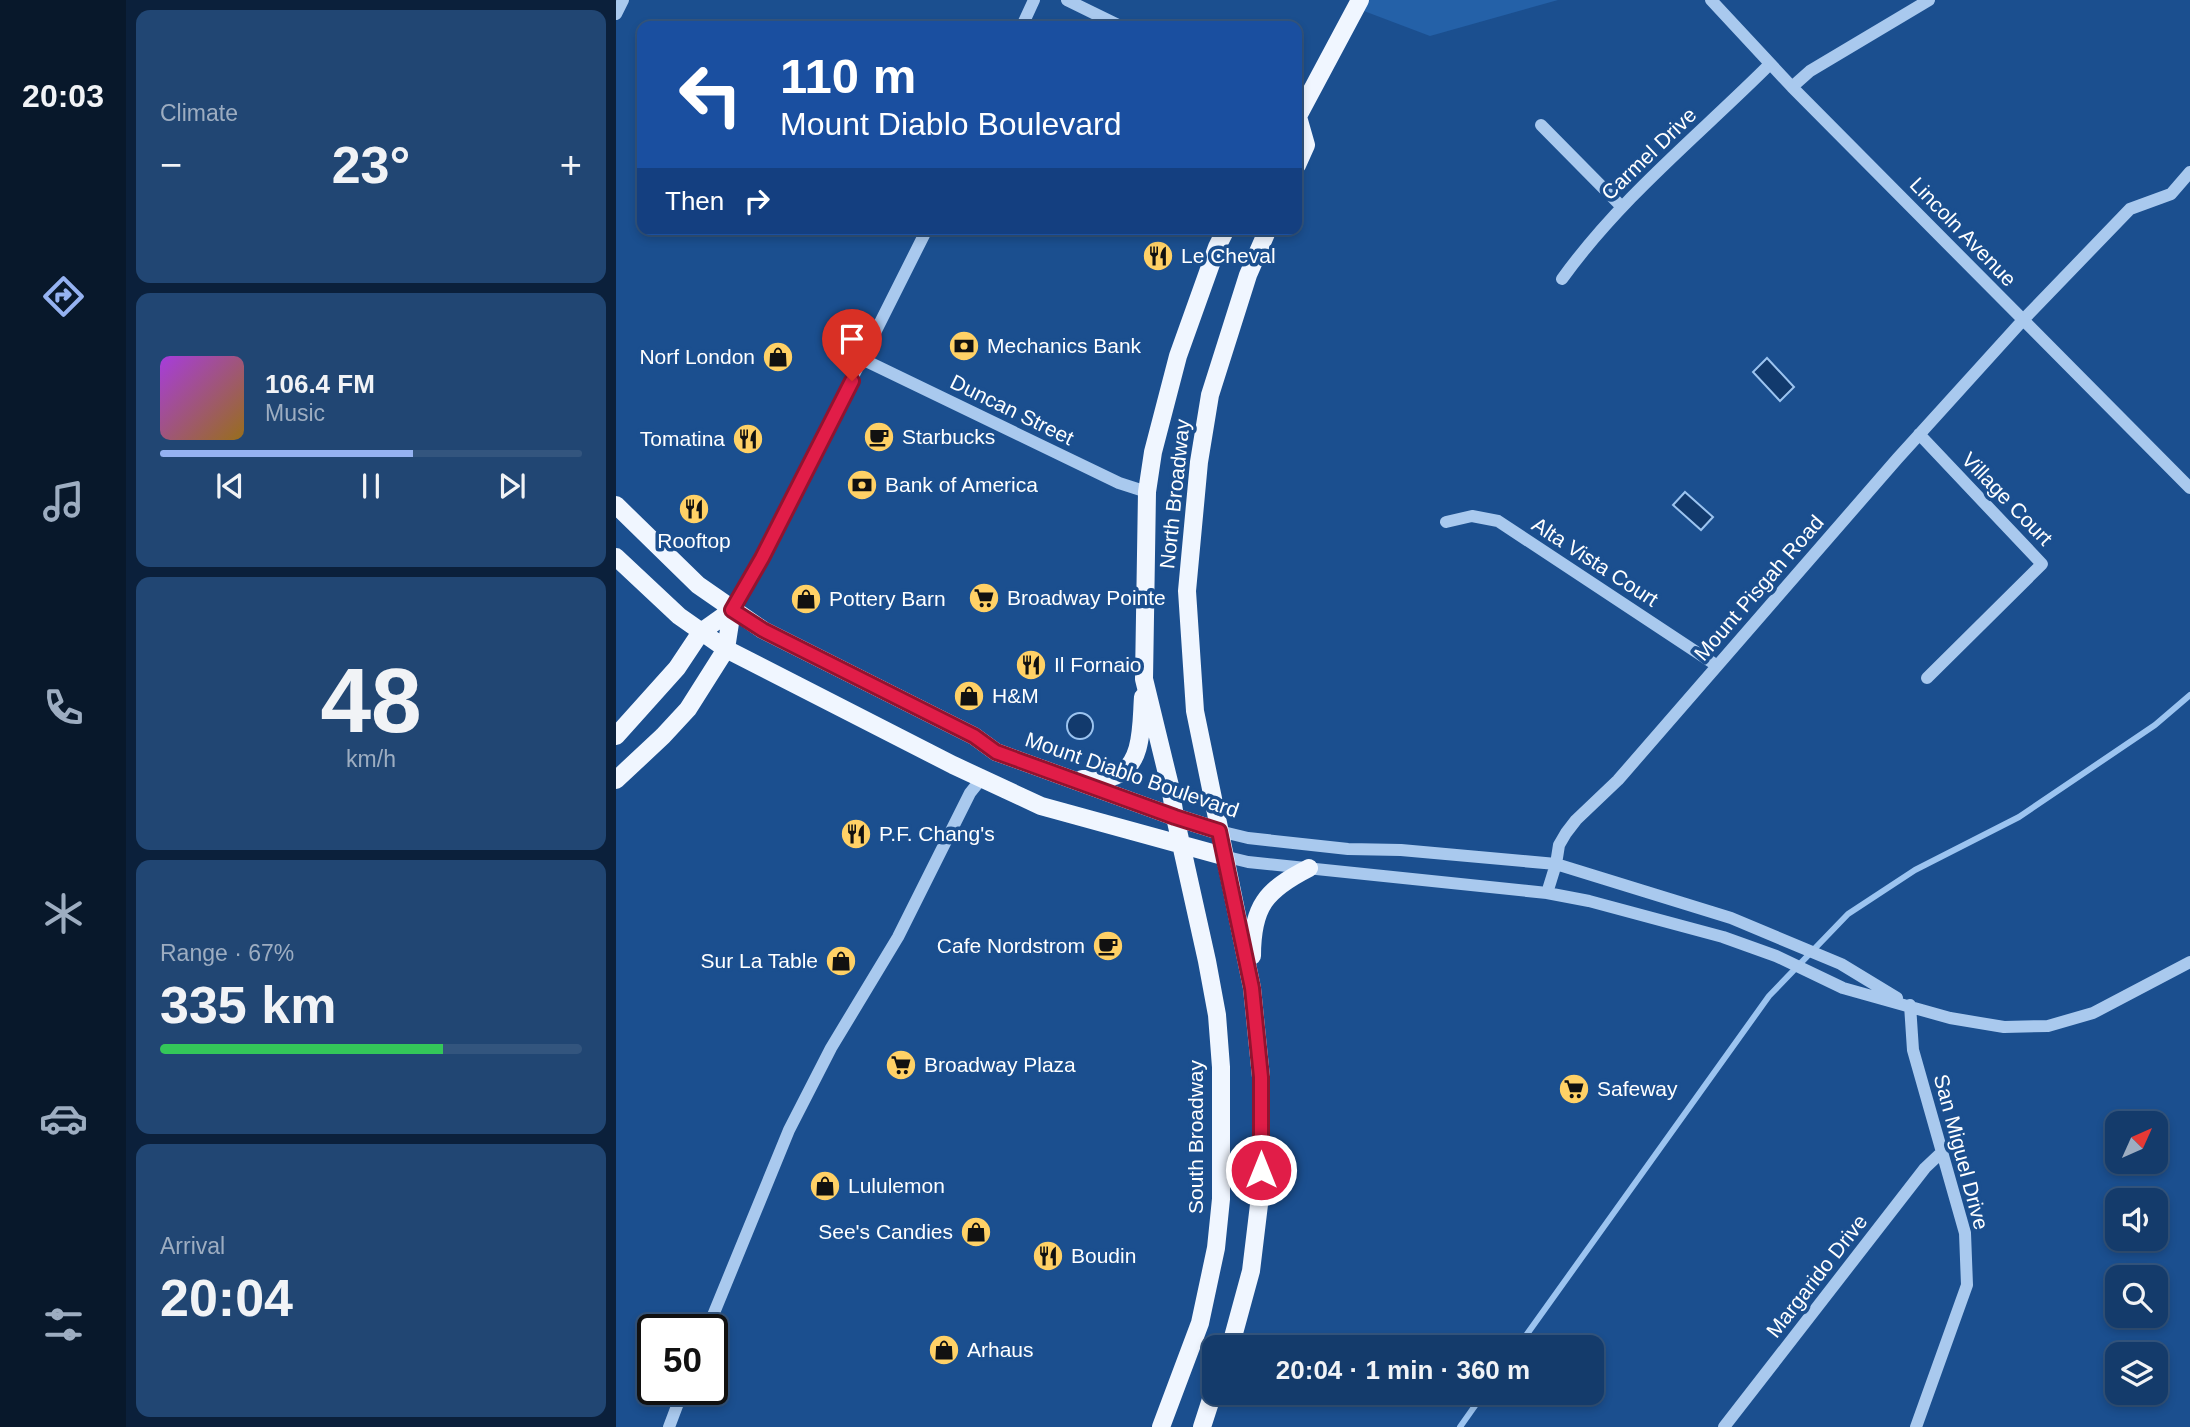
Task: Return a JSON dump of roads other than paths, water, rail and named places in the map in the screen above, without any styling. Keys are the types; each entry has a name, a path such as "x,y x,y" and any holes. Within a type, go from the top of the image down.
{"main road":[{"path":"1302,108 1360,0"},
{"path":"1302,133 1306,145 1302,154"},
{"name":"North Broadway","path":"1180,843 1170,786 1144,679 1147,492 1153,452 1178,356 1223,235"},
{"name":"North Broadway","path":"1223,856 1195,711 1187,591 1199,462 1210,395 1248,275 1265,235"},
{"name":"Mount Diablo Boulevard","path":"616,505 698,585 763,630 974,736 996,752 1219,831"},
{"path":"616,557 679,616 726,649 982,778 1041,806 1223,856 1252,988"},
{"path":"616,736 677,668 701,632 732,610"},
{"path":"616,780 688,709 726,649 732,610"},
{"path":"1068,779 1106,779 1118,776 1133,762 1140,738 1144,679"},
{"name":"South Broadway","path":"1161,1427 1200,1324 1216,1248 1221,1199 1221,1067 1217,1015 1180,843"},
{"path":"1234,1335 1251,1271 1261,1188 1261,1077 1252,988 1252,939 1258,912 1277,886 1309,868"},
{"path":"1202,1427 1209,1405"}],"street":[{"path":"616,14 623,0"},
{"path":"1024,21 1034,0"},
{"path":"1067,0 1110,21"},
{"name":"Lincoln Avenue","path":"1711,0 1770,64 2190,488"},
{"path":"1792,86 1810,71 1929,0"},
{"name":"Carmel Drive","path":"1562,279 1588,242 1621,206 1770,64"},
{"path":"1541,125 1621,206"},
{"name":"Mount Pisgah Road","path":"1548,893 1559,845 1576,820 1618,780 1919,434 2023,320 2130,209 2171,194 2190,172"},
{"path":"732,610 762,558 923,235"},
{"name":"Duncan Street","path":"862,359 1119,483 1147,492"},
{"name":"Village Court","path":"1919,434 2042,564 1927,678"},
{"name":"Alta Vista Court","path":"1446,522 1472,516 1498,520 1716,665"},
{"path":"714,1314 789,1130 831,1048 898,937 970,793 982,778"},
{"name":"Mount Diablo Boulevard","path":"1219,831 1248,838 1348,849 1401,850 1556,864 1731,918 1784,939 1841,964 1910,1005"},
{"path":"1223,856 1248,862 1548,893 1589,901 1723,937 1776,956 1831,983 1950,1018 2004,1027 2048,1026 2093,1013 2190,962"},
{"name":"San Miguel Drive","path":"1910,1005 1913,1050 1965,1233 1966,1285 1952,1332 1916,1427"},
{"name":"Margarido Drive","path":"1724,1427 1925,1168 1942,1152"},
{"path":"669,1427 677,1405"}],"waterway":[{"path":"1526,1335 1769,996 1848,914 1915,870 2019,817 2155,725 2190,695"},
{"path":"1460,1427 1476,1405"}],"place":[{"name":"Le Cheval","path":"1158,256"},
{"name":"Mechanics Bank","path":"964,346"},
{"name":"Norf London","path":"778,357"},
{"name":"Starbucks","path":"879,437"},
{"name":"Tomatina","path":"748,439"},
{"name":"Bank of America","path":"862,485"},
{"name":"Rooftop","path":"694,509"},
{"name":"Broadway Pointe","path":"984,598"},
{"name":"Pottery Barn","path":"806,599"},
{"name":"Il Fornaio","path":"1031,665"},
{"name":"H&M","path":"969,696"},
{"name":"P.F. Chang's","path":"856,834"},
{"name":"Cafe Nordstrom","path":"1108,946"},
{"name":"Sur La Table","path":"841,961"},
{"name":"Broadway Plaza","path":"901,1065"},
{"name":"Safeway","path":"1574,1089"},
{"name":"Lululemon","path":"825,1186"},
{"name":"See's Candies","path":"976,1232"},
{"name":"Boudin","path":"1048,1256"},
{"name":"Arhaus","path":"944,1350"}]}
